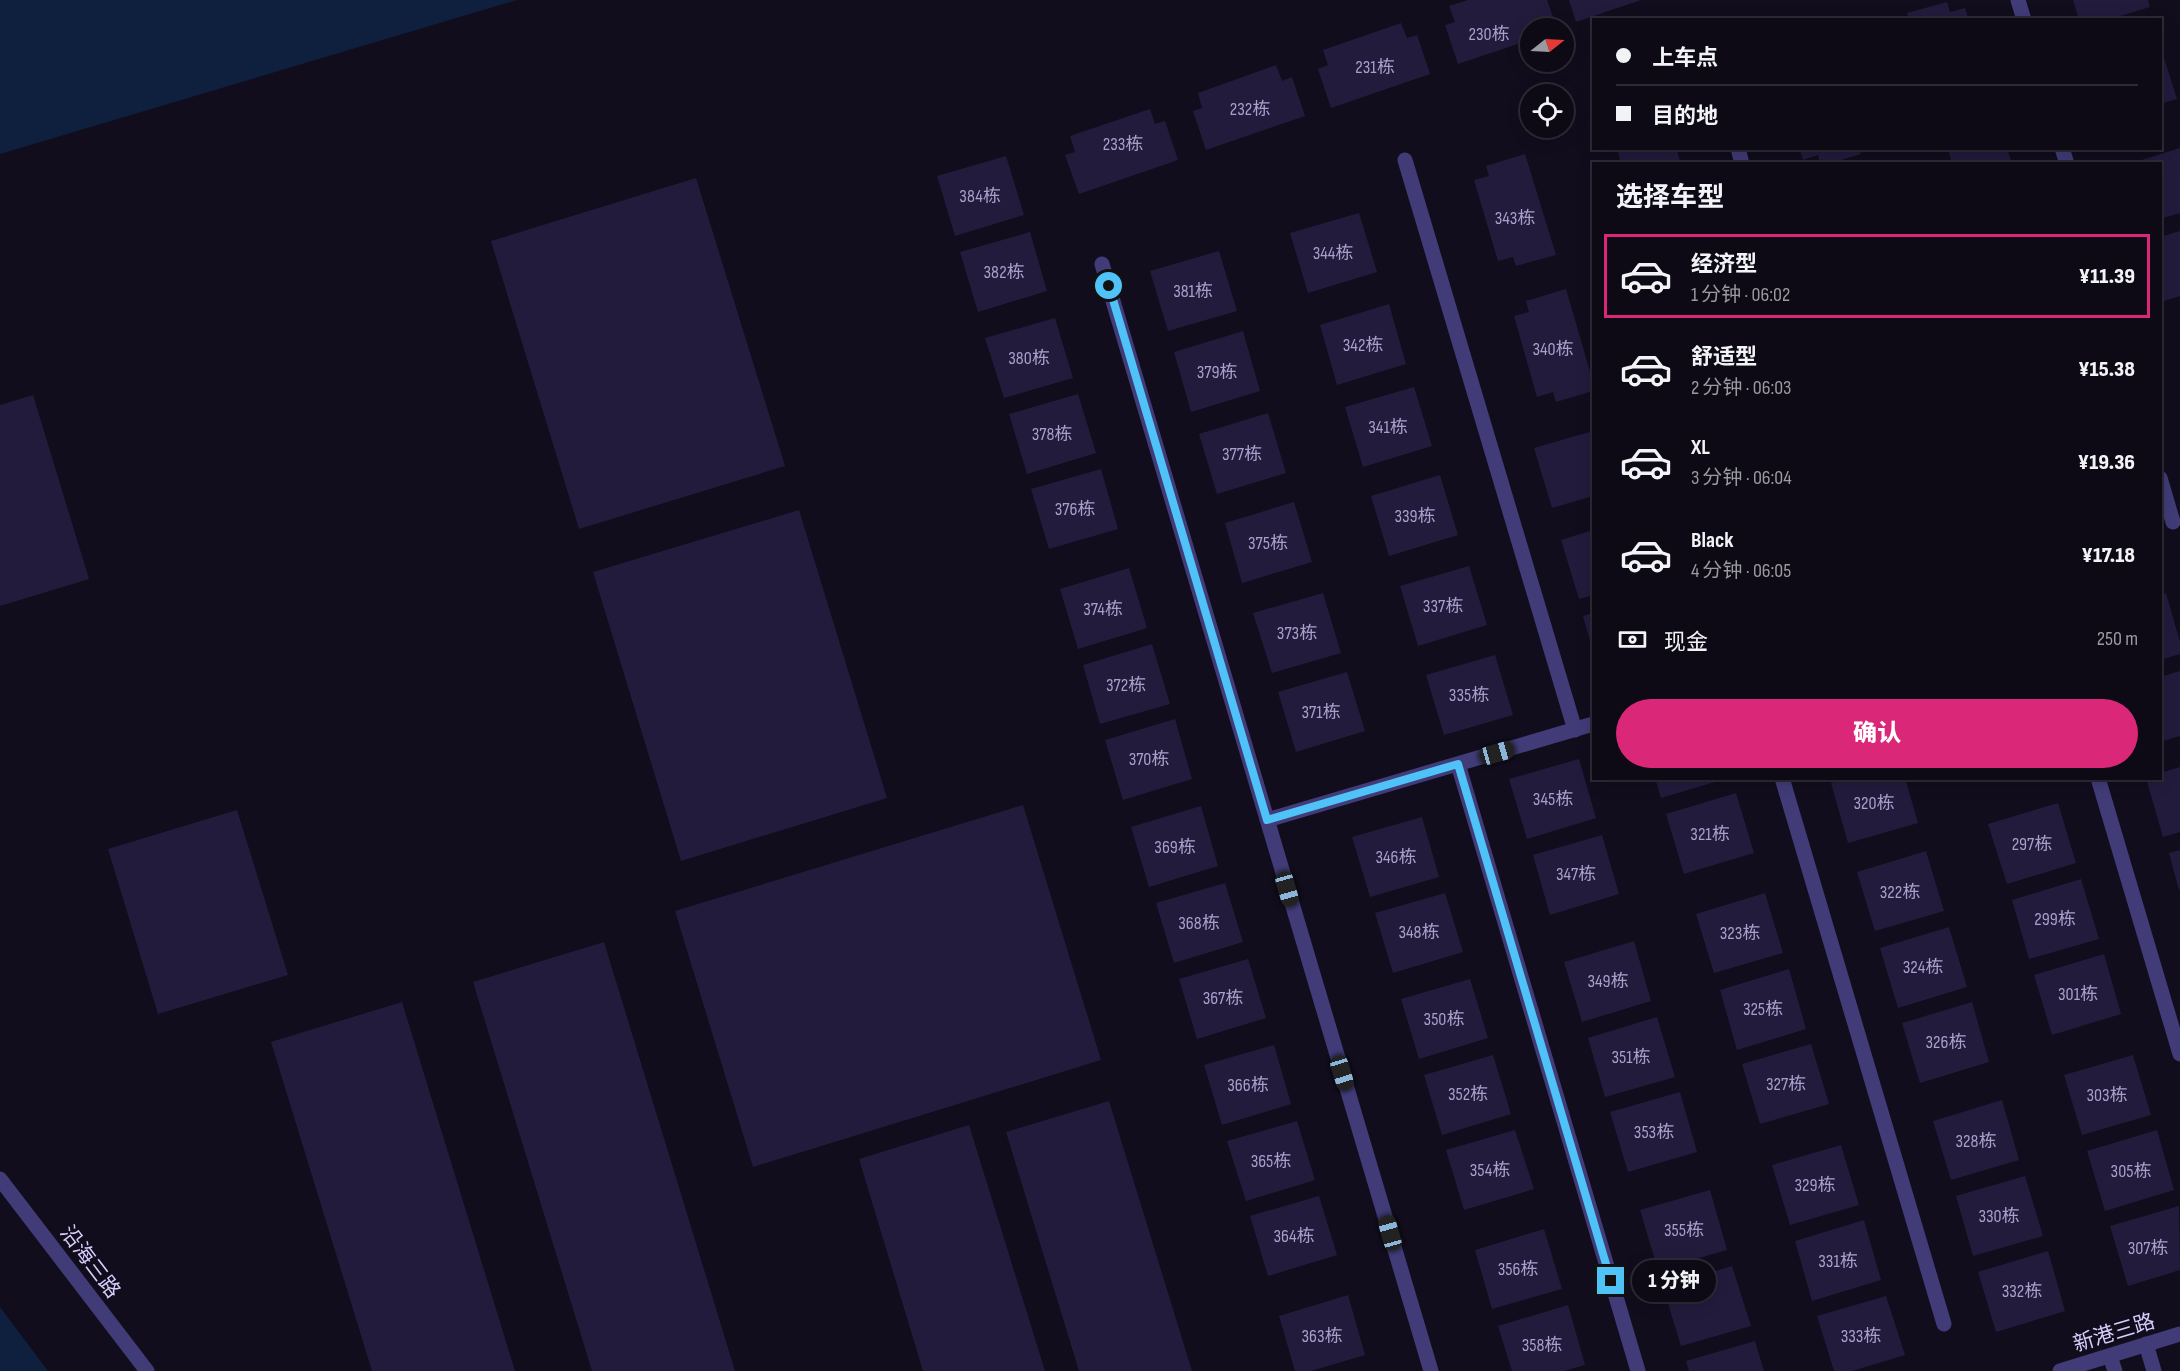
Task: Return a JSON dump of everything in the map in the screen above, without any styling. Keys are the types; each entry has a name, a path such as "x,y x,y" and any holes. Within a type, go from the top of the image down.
{"street":[{"path":"2018,0 2023,18"},
{"path":"1406,160 1575,730"},
{"path":"1102,264 1431,1371"},
{"path":"2162,486 2171,522"},
{"path":"1267,820 1592,724"},
{"path":"1458,764 1638,1371"},
{"path":"1783,780 1944,1324"},
{"path":"2099,780 2180,1053"},
{"name":"沿海三路","path":"0,1179 147,1371"},
{"name":"新港三路","path":"2060,1371 2180,1334"},
{"path":"2146,1344 2154,1371"},
{"path":"2110,1356 2115,1371"}],"water":[{"path":"0,0 517,0 0,154"},
{"path":"0,1307 48,1371 0,1371"}],"building":[{"path":"1468,0 1547,0 1553,18 1520,18 1520,43 1458,64 1445,25 1455,22 1449,6"},
{"path":"1569,0 1641,0 1576,22"},
{"path":"2073,0 2148,0 2150,7 2114,18 2078,18"},
{"path":"1947,2 1950,12 1965,8 1968,18 1908,18 1907,13"},
{"path":"1401,23 1407,38 1417,35 1430,74 1331,108 1318,69 1328,65 1323,50"},
{"path":"2162,51 2177,99 2162,103"},
{"path":"1276,65 1282,81 1292,77 1305,116 1206,150 1193,111 1202,108 1198,93"},
{"path":"1150,109 1155,124 1165,121 1178,160 1079,194 1065,155 1075,152 1070,136"},
{"path":"2180,148 2180,213 2162,218 2162,162 2135,162"},
{"path":"1618,150 1677,150 1680,162 1620,162"},
{"path":"1800,150 1860,150 1861,154 1835,162 1820,162 1818,155 1803,160"},
{"path":"1948,150 2008,150 2011,162 1952,162"},
{"path":"1525,154 1556,255 1516,266 1513,257 1498,261 1474,180 1489,176 1486,166"},
{"path":"1006,156 1024,215 955,236 937,176"},
{"path":"696,178 785,466 579,529 491,241"},
{"path":"1359,213 1377,272 1308,293 1290,233"},
{"path":"2180,231 2180,296 2162,302 2162,236"},
{"path":"1030,232 1047,291 978,312 960,252"},
{"path":"1219,251 1237,311 1168,331 1150,271"},
{"path":"1566,289 1592,379 1592,391 1556,402 1553,392 1537,397 1514,316 1529,312 1526,301"},
{"path":"1389,304 1406,364 1337,385 1320,325"},
{"path":"1055,318 1073,378 1004,398 985,338"},
{"path":"1243,331 1260,391 1191,412 1174,352"},
{"path":"1414,387 1432,446 1363,467 1345,407"},
{"path":"1078,394 1096,453 1027,474 1009,414"},
{"path":"33,395 89,579 0,606 0,405"},
{"path":"1268,413 1286,473 1217,494 1199,434"},
{"path":"1592,431 1592,496 1552,508 1534,448"},
{"path":"1101,469 1118,529 1049,549 1031,489"},
{"path":"1440,475 1458,535 1389,556 1371,496"},
{"path":"1294,502 1312,562 1242,583 1225,523"},
{"path":"799,510 887,798 681,861 593,572"},
{"path":"1592,530 1592,595 1579,599 1561,540"},
{"path":"1469,566 1487,625 1418,646 1400,586"},
{"path":"1129,568 1147,628 1078,649 1060,589"},
{"path":"1323,593 1341,653 1272,673 1253,613"},
{"path":"2166,593 2180,642 2180,654 2162,659 2162,594"},
{"path":"1592,613 1592,648 1583,616"},
{"path":"1152,644 1170,704 1100,724 1083,665"},
{"path":"1495,655 1513,715 1444,735 1426,675"},
{"path":"2180,671 2180,736 2162,741 2162,676"},
{"path":"1347,672 1365,731 1296,752 1278,692"},
{"path":"1175,719 1192,779 1123,800 1105,740"},
{"path":"1579,759 1596,818 1527,839 1509,779"},
{"path":"2180,767 2180,832 2163,837 2147,780 2162,780 2162,772"},
{"path":"1656,780 1722,780 1661,798"},
{"path":"1841,780 1906,780 1918,823 1848,843 1831,783"},
{"path":"1736,793 1754,853 1684,874 1666,814"},
{"path":"2058,803 2076,863 2007,884 1988,824"},
{"path":"1023,805 1101,1060 753,1167 675,911"},
{"path":"1201,806 1218,866 1149,887 1131,827"},
{"path":"237,810 288,975 158,1014 108,849"},
{"path":"1422,817 1439,877 1370,897 1352,837"},
{"path":"1602,835 1619,894 1550,915 1533,855"},
{"path":"2180,850 2180,890 2179,890 2169,853"},
{"path":"1926,851 1944,911 1875,931 1857,872"},
{"path":"2081,879 2099,939 2029,959 2012,900"},
{"path":"1225,883 1243,942 1174,963 1156,903"},
{"path":"1445,893 1463,952 1393,973 1375,913"},
{"path":"1765,893 1783,953 1714,973 1696,914"},
{"path":"1949,927 1967,987 1898,1008 1880,948"},
{"path":"1634,941 1651,1001 1582,1022 1564,962"},
{"path":"604,942 735,1371 592,1371 473,982"},
{"path":"2104,954 2121,1014 2052,1035 2034,975"},
{"path":"1248,959 1266,1018 1197,1039 1179,979"},
{"path":"1789,969 1806,1029 1737,1050 1720,990"},
{"path":"1470,979 1488,1038 1419,1059 1401,999"},
{"path":"402,1002 515,1371 372,1371 271,1042"},
{"path":"1972,1002 1989,1062 1920,1083 1902,1023"},
{"path":"1657,1017 1675,1077 1605,1097 1588,1038"},
{"path":"1811,1044 1829,1104 1760,1124 1742,1064"},
{"path":"1274,1045 1291,1104 1222,1125 1204,1065"},
{"path":"1493,1055 1511,1114 1442,1135 1424,1075"},
{"path":"2133,1055 2151,1115 2082,1135 2064,1075"},
{"path":"1680,1092 1697,1152 1628,1172 1610,1112"},
{"path":"2002,1100 2019,1160 1951,1180 1933,1121"},
{"path":"1109,1101 1192,1371 1079,1371 1006,1132"},
{"path":"1297,1121 1315,1180 1246,1201 1227,1141"},
{"path":"969,1125 1045,1371 923,1371 859,1159"},
{"path":"1515,1130 1534,1189 1464,1210 1446,1150"},
{"path":"2157,1130 2174,1190 2105,1211 2087,1151"},
{"path":"1841,1145 1859,1205 1790,1225 1772,1165"},
{"path":"2025,1176 2043,1236 1973,1256 1956,1196"},
{"path":"1710,1190 1727,1250 1658,1270 1640,1210"},
{"path":"1319,1196 1337,1255 1268,1276 1250,1216"},
{"path":"2179,1206 2180,1270 2128,1286 2110,1226"},
{"path":"1864,1220 1881,1280 1812,1301 1795,1241"},
{"path":"1544,1229 1562,1289 1492,1309 1475,1250"},
{"path":"2048,1251 2065,1311 1996,1332 1978,1272"},
{"path":"1732,1266 1751,1326 1681,1346 1663,1287"},
{"path":"1348,1295 1365,1355 1311,1371 1295,1371 1279,1316"},
{"path":"1886,1296 1905,1355 1852,1371 1834,1371 1817,1316"},
{"path":"1568,1305 1585,1365 1564,1371 1512,1371 1498,1326"},
{"path":"1755,1341 1764,1371 1689,1371 1686,1361"}],"route":[{"path":"1109,286 1267,820 1458,764 1611,1281"}]}
